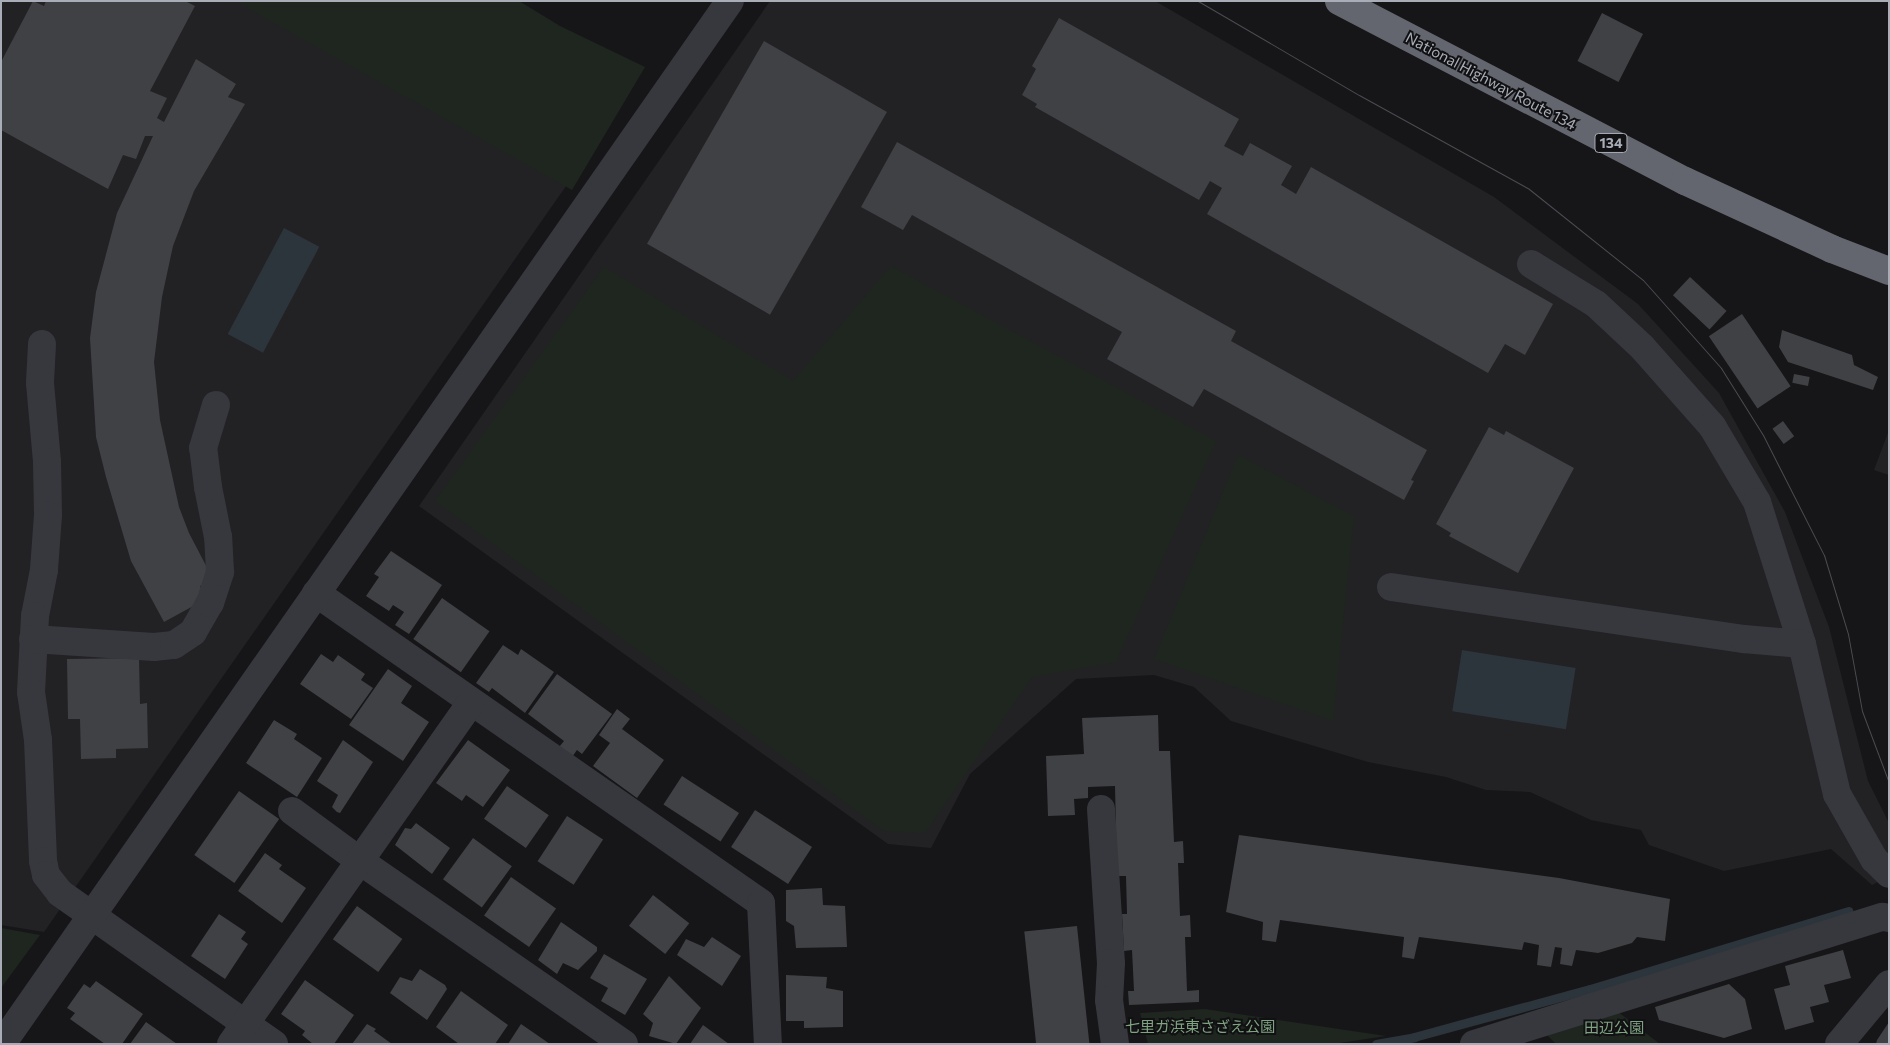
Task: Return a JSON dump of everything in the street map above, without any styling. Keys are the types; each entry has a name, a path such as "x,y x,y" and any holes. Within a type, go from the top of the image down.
{"highway":[{"name":"National Highway Route 134","path":"1339,1 1685,181 1832,249 1889,271"}],"street":[{"path":"2,1044 730,1"},
{"path":"1531,264 1596,304 1642,347 1712,426 1757,502 1802,644 1838,794 1874,859 1889,874"},
{"path":"42,344 40,382 47,462 48,515 44,570 35,616 31,692 40,771 43,862 46,875 60,893 92,914 238,1034 274,1044"},
{"path":"33,639 154,648 174,645 193,632 210,603 220,572 218,537 208,487 203,448 216,405"},
{"path":"1391,587 1744,639 1802,644"},
{"path":"316,593 761,903 768,1044"},
{"path":"238,1034 471,702"},
{"path":"1101,809 1111,964 1110,1000 1115,1044"},
{"path":"292,811 360,861 624,1044"},
{"path":"1474,1044 1883,917 1889,918"},
{"path":"1839,1044 1889,984"}],"shaded area":[{"path":"1,1 267,1 571,179 44,932 1,925"},
{"path":"770,1 1155,1 1494,197 1638,304 1719,393 1785,512 1829,627 1868,781 1889,823 1889,876 1872,885 1831,849 1724,871 1649,845 1641,830 1591,820 1530,792 1486,790 1446,777 1368,762 1231,721 1194,687 1154,675 1076,679 970,774 931,848 888,844 419,506"},
{"path":"284,228 319,247 263,353 228,334"},
{"path":"1889,430 1889,475 1874,470"},
{"path":"1462,650 1576,668 1566,729 1452,711"}],"green space":[{"path":"235,1 519,1 560,26 645,67 572,190"},
{"path":"891,266 1216,441 1116,662 1032,677 925,833 884,831 435,501 604,267 793,381"},
{"path":"1238,455 1354,516 1333,721 1154,659"},
{"path":"1,928 40,935 1,988"},
{"name":"七里ガ浜東さざえ公園","path":"1205,1009 1386,1036 1333,1044 1148,1044 1140,1013"},
{"name":"田辺公園","path":"1617,1011 1660,1044 1556,1044 1546,1034"}],"building":[{"path":"33,1 44,6 46,1 185,1 195,6 150,91 167,98 157,118 164,122 196,59 236,84 228,97 245,104 194,191 173,246 162,297 154,362 160,420 179,507 189,533 213,579 200,586 206,599 164,622 131,561 106,477 96,437 90,338 96,292 117,213 153,136 145,136 136,159 123,155 108,189 1,130 1,62"},
{"path":"1602,13 1643,34 1618,82 1577,61"},
{"path":"1059,18 1239,119 1224,146 1243,156 1250,143 1292,166 1281,185 1296,194 1311,167 1553,304 1525,355 1505,344 1488,373 1207,214 1222,188 1210,181 1199,200 1035,107 1037,104 1022,95 1036,69 1032,66"},
{"path":"764,41 887,112 770,315 647,244"},
{"path":"897,142 1236,331 1231,341 1427,450 1411,480 1414,481 1404,500 1204,389 1193,407 1107,359 1122,332 912,215 903,230 861,207"},
{"path":"1690,277 1727,311 1710,329 1673,295"},
{"path":"1742,314 1791,386 1757,408 1709,336"},
{"path":"1782,330 1852,355 1854,365 1878,377 1873,390 1788,362 1779,347"},
{"path":"1794,374 1810,377 1808,386 1792,383"},
{"path":"1783,421 1794,436 1784,444 1772,429"},
{"path":"1489,427 1504,435 1506,431 1574,468 1518,573 1449,536 1451,533 1436,524"},
{"path":"391,551 442,585 409,634 395,625 404,612 393,605 389,611 366,596 379,577 374,574"},
{"path":"442,598 490,631 461,672 413,639"},
{"path":"503,645 518,655 521,649 554,672 525,713 492,688 489,692 476,683"},
{"path":"321,654 333,662 338,655 365,674 361,680 373,688 351,719 300,684"},
{"path":"139,658 140,704 147,703 148,748 116,749 116,758 81,759 80,719 68,719 67,659"},
{"path":"388,669 412,686 401,703 429,722 403,761 349,725"},
{"path":"557,674 612,714 582,754 577,750 572,757 559,747 564,741 528,714"},
{"path":"617,709 630,719 622,729 664,760 637,798 593,766 610,743 599,735"},
{"path":"1158,715 1159,751 1170,751 1174,842 1183,841 1184,863 1178,863 1180,916 1190,915 1191,937 1185,937 1187,991 1199,990 1199,1002 1129,1005 1128,991 1134,991 1132,950 1124,951 1122,914 1127,914 1126,876 1117,876 1115,786 1088,787 1088,798 1074,799 1075,815 1048,816 1046,756 1084,754 1082,718"},
{"path":"274,720 297,734 294,739 322,758 297,797 246,763"},
{"path":"343,740 373,762 340,813 332,807 338,795 317,781"},
{"path":"468,740 510,770 483,807 466,795 462,801 436,783"},
{"path":"682,776 739,813 721,842 663,805"},
{"path":"507,786 549,815 526,848 484,819"},
{"path":"239,791 279,819 234,883 194,855"},
{"path":"755,810 812,847 788,884 731,847"},
{"path":"567,816 603,839 574,885 538,861"},
{"path":"416,823 450,848 432,874 395,845 405,828 411,829"},
{"path":"1239,835 1559,878 1670,899 1665,941 1637,937 1632,943 1598,953 1576,950 1572,966 1560,964 1562,948 1555,947 1551,967 1537,965 1539,945 1524,942 1522,950 1419,937 1414,959 1402,957 1404,937 1280,920 1276,942 1262,940 1263,922 1226,912"},
{"path":"473,838 512,866 482,907 443,879"},
{"path":"265,853 282,865 279,869 306,888 282,923 238,891"},
{"path":"511,877 556,909 529,947 484,916"},
{"path":"822,888 823,905 845,906 847,947 796,948 794,926 786,921 786,890"},
{"path":"653,895 689,923 665,954 629,926"},
{"path":"357,906 402,939 378,972 333,939"},
{"path":"219,914 246,932 241,939 248,944 225,979 191,956"},
{"path":"561,922 597,947 597,951 578,970 563,963 557,974 538,960"},
{"path":"1077,926 1089,1044 1036,1044 1024,932"},
{"path":"712,937 741,956 722,986 677,955 686,939 704,947"},
{"path":"1843,950 1851,978 1824,985 1829,1002 1810,1007 1814,1022 1785,1030 1774,989 1790,985 1785,966"},
{"path":"604,954 647,979 625,1015 601,1001 608,988 590,978"},
{"path":"420,969 445,985 447,989 427,1020 390,993 400,977 412,981"},
{"path":"786,975 827,977 826,988 843,991 843,1027 804,1028 804,1021 786,1021"},
{"path":"669,976 701,1008 676,1044 649,1036 653,1023 643,1014"},
{"path":"305,980 354,1015 334,1044 313,1044 302,1035 305,1031 281,1014"},
{"path":"96,981 143,1014 122,1044 105,1044 70,1019 75,1013 67,1008 84,984 90,988"},
{"path":"1729,984 1745,999 1752,1029 1724,1038 1659,1020 1655,1007"},
{"path":"461,991 508,1025 495,1044 459,1044 436,1027"},
{"path":"146,1022 177,1044 130,1044"},
{"path":"1889,1022 1889,1044 1876,1044 1877,1040"},
{"path":"367,1024 376,1029 374,1031 392,1044 352,1044"},
{"path":"521,1024 550,1044 508,1044"},
{"path":"703,1025 729,1044 690,1044"}],"waterway":[{"path":"1376,1044 1414,1037 1590,989 1848,911"}],"tram line":[{"path":"1198,1 1359,95 1529,189 1643,280 1721,368 1763,435 1824,555 1848,634 1862,711 1889,783"}]}
